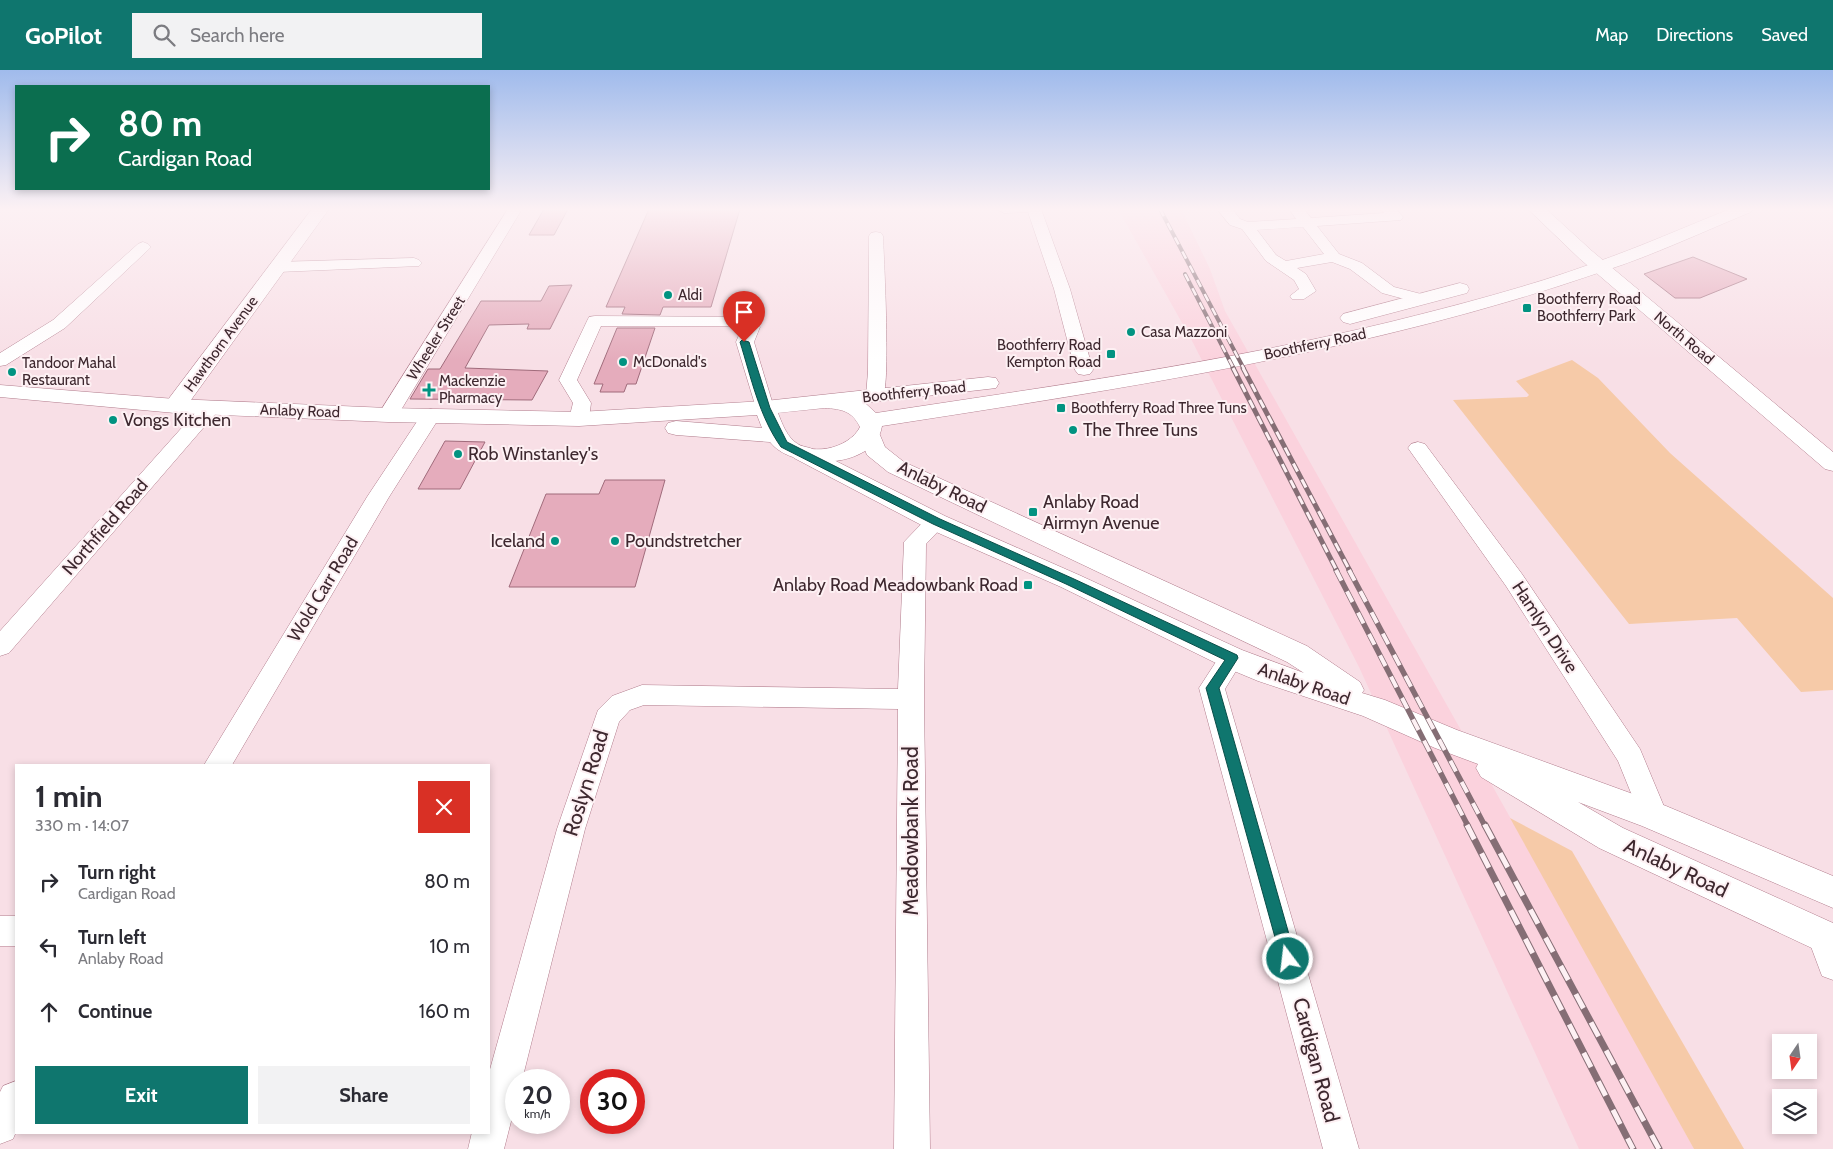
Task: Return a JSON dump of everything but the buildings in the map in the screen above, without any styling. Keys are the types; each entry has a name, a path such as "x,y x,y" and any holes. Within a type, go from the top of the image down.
{"main road":[{"name":"Hawthorn Avenue","path":"175,406 284,259"},
{"name":"Boothferry Road","path":"869,427 1274,353 1393,327 1534,288 1596,259"},
{"name":"Boothferry Road","path":"1536,268 1598,259"},
{"name":"North Road","path":"1593,261 1833,464"},
{"name":"Boothferry Road","path":"816,402 1084,370 1261,341 1391,299 1423,299 1476,284"},
{"name":"Anlaby Road","path":"2,393 210,408 388,415 590,419 778,436"},
{"name":"Anlaby Road","path":"590,419 765,408 816,402"},
{"path":"765,408 778,436 784,444 802,453 824,455 840,453 863,442 869,427 865,414 854,406 844,403 816,402 788,412 777,426 778,436"},
{"name":"Anlaby Road","path":"869,427 875,450 896,467 1297,654 1374,708"},
{"name":"Anlaby Road","path":"802,453 936,522 1070,581 1232,658 1268,673 1374,708 1446,739 1654,816 1833,892"},
{"name":"Anlaby Road","path":"1446,739 1508,778 1611,838 1830,947"}],"street":[{"path":"0,361 59,324 130,259"},
{"name":"Wheeler Street","path":"388,415 484,259"},
{"path":"875,396 877,371 876,259"},
{"path":"1053,259 1071,317 1084,370"},
{"path":"1273,259 1300,277 1308,291 1295,296"},
{"path":"1283,266 1321,259"},
{"path":"1340,259 1356,266 1391,299"},
{"path":"278,267 401,267"},
{"path":"590,419 568,380 596,321 745,321 751,327 744,342 765,408"},
{"name":"Northfield Road","path":"0,647 210,408"},
{"name":"Wold Carr Road","path":"219,764 378,497 431,415"},
{"name":"Hamlyn Drive","path":"1418,448 1514,580 1630,756 1654,816"},
{"name":"Meadowbank Road","path":"912,1149 911,699 915,542 936,522"},
{"name":"Cardigan Road","path":"1232,658 1212,688 1341,1149"},
{"name":"Roslyn Road","path":"490,1134 571,829 607,717 621,703 642,695 911,699"},
{"path":"0,932 15,931"},
{"path":"0,1126 15,1101"},
{"name":"Roslyn Road","path":"486,1149 490,1134"}],"shaded area":[{"path":"1146,259 1205,259 1225,311 1587,954 1694,1149 1579,1149 1359,667 1190,337"},
{"path":"1572,360 1598,378 1670,453 1833,598 1833,690 1801,692 1737,618 1629,624 1453,400 1527,397 1529,395 1516,381"},
{"path":"1510,818 1572,851 1744,1149 1694,1149"}],"railway":[{"path":"1186,259 1244,369"},
{"path":"1185,274 1234,369"},
{"path":"1233,368 1337,571"},
{"path":"1243,368 1350,571"},
{"path":"1336,570 1468,826"},
{"path":"1349,570 1485,826"},
{"path":"1467,825 1633,1149"},
{"path":"1485,825 1659,1149"}],"place":[{"name":"Aldi","path":"668,295"},
{"name":"Boothferry Road Boothferry Park","path":"1527,308"},
{"name":"Casa Mazzoni","path":"1131,332"},
{"name":"Boothferry Road Kempton Road","path":"1111,354"},
{"name":"McDonald's","path":"623,362"},
{"name":"Tandoor Mahal Restaurant","path":"12,372"},
{"name":"Mackenzie Pharmacy","path":"429,390"},
{"name":"Boothferry Road Three Tuns","path":"1061,408"},
{"name":"Vongs Kitchen","path":"113,420"},
{"name":"The Three Tuns","path":"1073,430"},
{"name":"Rob Winstanley's","path":"458,454"},
{"name":"Anlaby Road Airmyn Avenue","path":"1033,512"},
{"name":"Iceland","path":"555,541"},
{"name":"Poundstretcher","path":"615,541"},
{"name":"Anlaby Road Meadowbank Road","path":"1028,585"}],"route":[{"path":"744,342 765,408 778,436 784,444 793,450 871,487 936,522 1070,581 1232,658 1212,688 1252,825 1288,959"}]}
